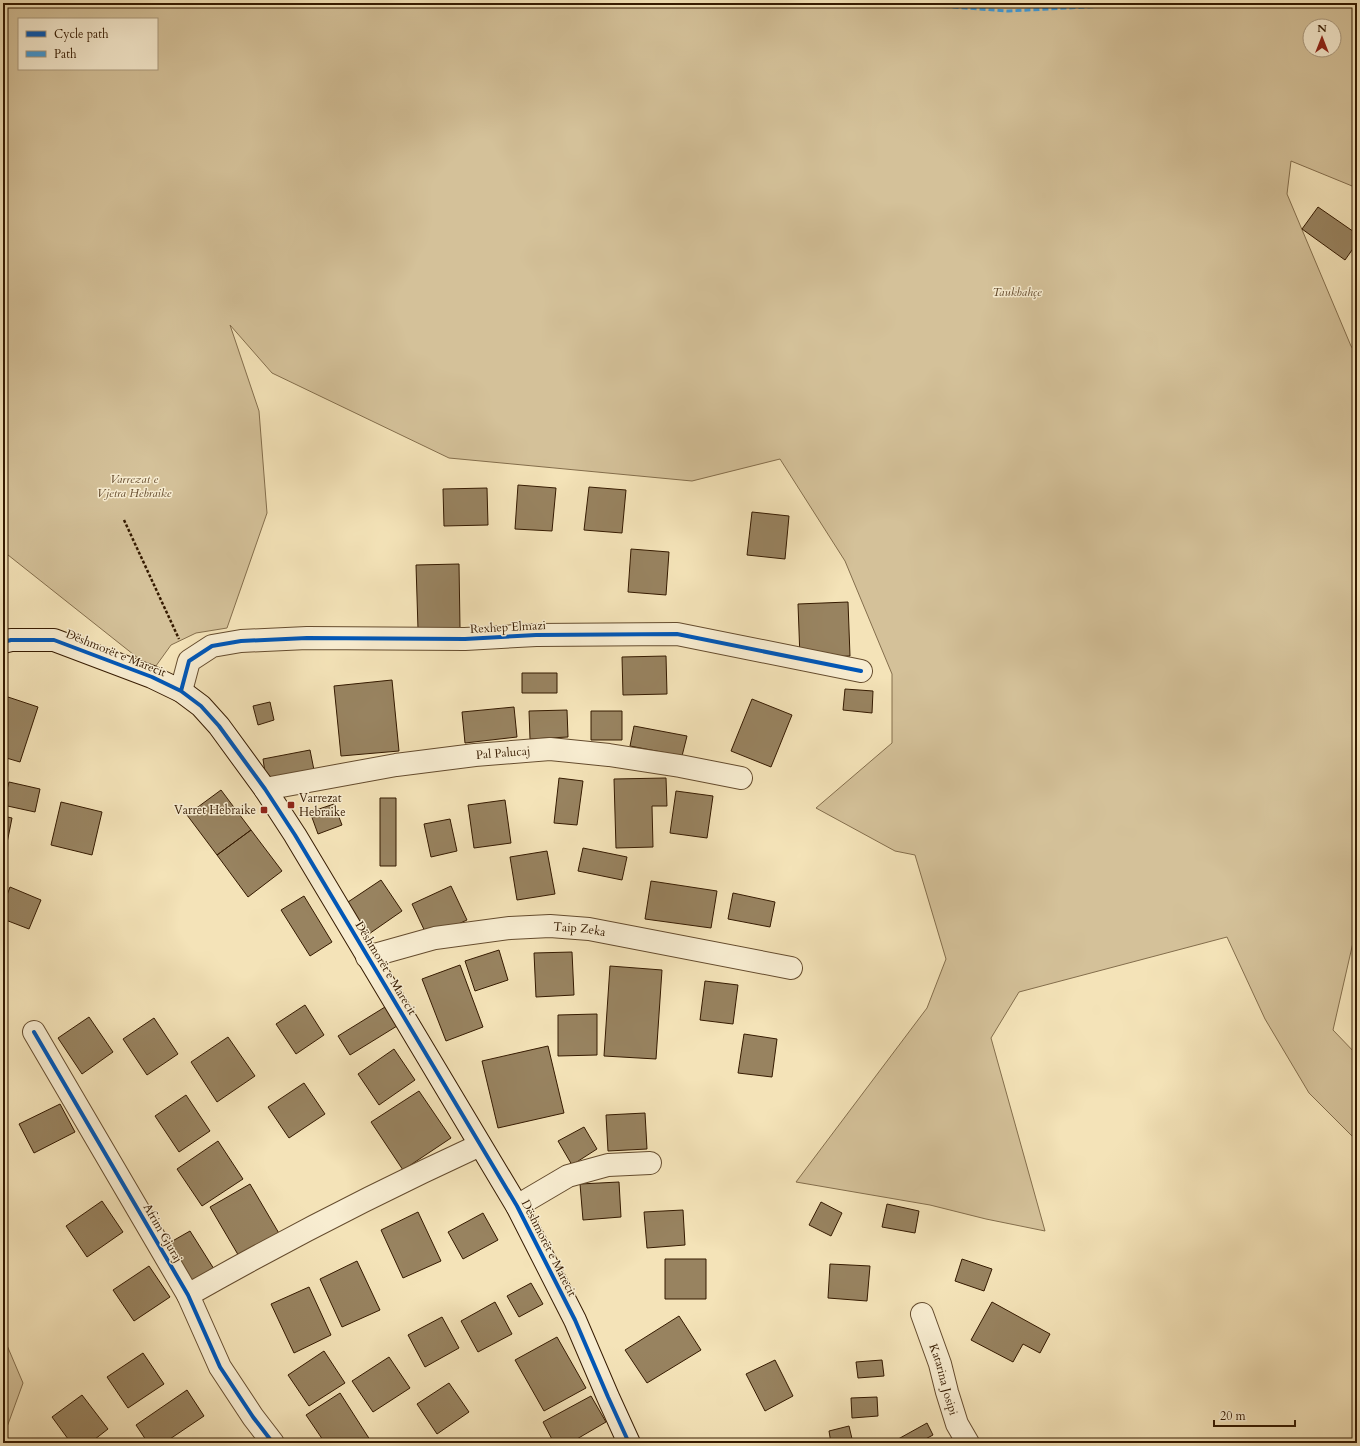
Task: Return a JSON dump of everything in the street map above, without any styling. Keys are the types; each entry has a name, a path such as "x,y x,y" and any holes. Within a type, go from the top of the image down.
{"street":[{"name":"Rexhep Elmazi","path":"189,661 212,646 241,641 307,638 465,639 536,635 677,634 861,671"},
{"name":"Dëshmorët e Marecit","path":"3,642 11,640 54,640 152,677 181,692 201,706 219,726 265,789 295,835 517,1206 575,1320 629,1443"},
{"path":"181,692 189,661"},
{"name":"Pal Palucaj","path":"265,789 396,765 475,755 550,749 609,755 680,766 741,778"},
{"name":"Taip Zeka","path":"367,956 435,938 510,928 550,926 589,929 791,968"},
{"name":"Afrim Gjuraj","path":"34,1032 188,1295 220,1367 253,1417 273,1443"},
{"path":"188,1295 251,1259 394,1185 480,1145"},
{"name":"Dëshmorët e Marecit","path":"517,1206 568,1176 608,1165 650,1163"},
{"name":"Katarina Josipi","path":"922,1314 940,1364 957,1424 968,1443"}],"path":[{"path":"124,520 189,661"}],"green space":[{"name":"Taukbahçe","path":"3,3 1357,3 1357,188 1291,161 1287,194 1351,346 1357,355 1357,925 1333,1030 1357,1055 1357,1141 1309,1093 1265,1019 1227,937 1019,992 991,1038 1045,1231 986,1219 930,1205 796,1182 927,1008 946,959 915,855 895,851 816,808 892,743 892,674 845,561 780,459 692,481 449,458 272,373 230,325 259,411 267,513 227,628 196,633 171,645 153,670 3,551"},
{"path":"3,1336 23,1383 3,1438"}],"building":[{"path":"1318,207 1357,234 1357,243 1345,260 1302,229"},
{"path":"518,485 556,488 552,531 515,529"},
{"path":"589,487 626,490 622,533 584,530"},
{"path":"487,488 488,525 444,526 443,489"},
{"path":"752,512 789,516 785,559 747,555"},
{"path":"631,549 669,552 666,595 628,592"},
{"path":"459,564 460,628 418,629 416,565"},
{"path":"848,602 850,656 800,658 798,604"},
{"path":"666,656 667,694 623,695 622,657"},
{"path":"522,673 557,673 557,693 522,693"},
{"path":"392,680 399,751 341,756 334,686"},
{"path":"845,689 873,691 872,713 843,710"},
{"path":"8,697 38,707 20,762 3,757 3,711"},
{"path":"752,699 792,715 771,767 731,751"},
{"path":"270,702 274,720 258,725 253,706"},
{"path":"514,707 517,737 465,743 462,712"},
{"path":"567,710 568,737 530,739 529,711"},
{"path":"591,711 622,711 622,740 591,740"},
{"path":"634,726 687,736 682,756 630,746"},
{"path":"310,750 314,770 266,779 263,759"},
{"path":"559,778 583,781 577,825 554,823"},
{"path":"666,778 667,806 652,806 653,847 616,848 614,779"},
{"path":"9,782 40,789 35,812 3,805"},
{"path":"221,790 251,830 217,855 187,815"},
{"path":"676,791 713,796 707,838 670,833"},
{"path":"380,798 396,798 396,866 380,866"},
{"path":"505,800 511,843 474,848 468,805"},
{"path":"61,802 102,812 92,855 51,845"},
{"path":"334,804 342,825 318,834 310,812"},
{"path":"3,816 12,818 7,843 3,843"},
{"path":"450,819 457,851 431,857 424,824"},
{"path":"251,830 282,871 248,897 217,855"},
{"path":"583,848 627,857 622,880 578,871"},
{"path":"547,851 555,894 517,900 510,857"},
{"path":"381,880 402,911 366,936 345,904"},
{"path":"651,881 717,891 711,928 645,919"},
{"path":"451,886 467,920 428,938 412,904"},
{"path":"10,887 41,900 29,929 3,919 3,906"},
{"path":"733,893 775,902 770,927 728,919"},
{"path":"304,896 332,942 310,956 281,910"},
{"path":"499,950 508,980 475,991 465,961"},
{"path":"572,952 574,995 536,997 534,953"},
{"path":"460,965 483,1027 446,1041 422,979"},
{"path":"610,966 662,970 656,1059 604,1056"},
{"path":"705,981 738,985 733,1024 700,1020"},
{"path":"305,1005 324,1035 296,1054 276,1024"},
{"path":"385,1007 397,1026 350,1055 338,1036"},
{"path":"597,1014 597,1055 558,1056 558,1015"},
{"path":"89,1017 113,1052 82,1074 58,1038"},
{"path":"154,1018 178,1054 147,1075 123,1039"},
{"path":"744,1034 777,1039 772,1077 738,1073"},
{"path":"228,1037 255,1076 217,1102 191,1062"},
{"path":"548,1046 564,1113 498,1128 482,1061"},
{"path":"394,1049 415,1080 379,1105 358,1074"},
{"path":"304,1083 325,1114 289,1138 268,1107"},
{"path":"419,1091 451,1138 403,1170 371,1122"},
{"path":"186,1095 210,1131 179,1152 155,1116"},
{"path":"60,1104 75,1132 34,1153 19,1124"},
{"path":"645,1113 647,1149 608,1151 606,1115"},
{"path":"584,1127 597,1149 572,1165 558,1141"},
{"path":"218,1141 243,1179 202,1206 177,1169"},
{"path":"619,1182 621,1217 583,1220 580,1184"},
{"path":"250,1184 280,1235 240,1258 210,1207"},
{"path":"102,1201 123,1232 87,1257 66,1226"},
{"path":"821,1202 842,1213 831,1236 809,1225"},
{"path":"887,1204 919,1211 915,1233 882,1227"},
{"path":"683,1210 685,1245 647,1248 644,1212"},
{"path":"418,1212 441,1261 403,1278 381,1230"},
{"path":"483,1213 498,1240 463,1259 448,1232"},
{"path":"190,1231 214,1269 193,1282 169,1243"},
{"path":"665,1259 706,1259 706,1299 665,1299"},
{"path":"962,1259 992,1269 984,1291 955,1281"},
{"path":"357,1261 380,1310 342,1327 320,1279"},
{"path":"830,1264 870,1266 867,1301 828,1298"},
{"path":"149,1266 170,1297 134,1321 113,1290"},
{"path":"531,1283 543,1304 519,1317 507,1296"},
{"path":"309,1287 331,1335 294,1353 271,1304"},
{"path":"495,1302 512,1334 478,1352 461,1321"},
{"path":"992,1302 1050,1334 1040,1353 1023,1344 1013,1362 971,1340"},
{"path":"679,1316 701,1350 647,1383 625,1350"},
{"path":"442,1317 459,1348 425,1367 408,1335"},
{"path":"557,1337 586,1388 544,1411 515,1360"},
{"path":"324,1351 345,1383 309,1406 288,1375"},
{"path":"143,1353 164,1384 128,1408 107,1377"},
{"path":"389,1357 410,1388 373,1412 352,1381"},
{"path":"775,1360 793,1396 765,1411 746,1374"},
{"path":"882,1360 884,1376 858,1378 856,1362"},
{"path":"449,1383 469,1412 437,1434 417,1404"},
{"path":"187,1390 204,1416 164,1443 148,1443 136,1425"},
{"path":"340,1393 372,1443 325,1443 306,1415"},
{"path":"82,1395 108,1429 90,1443 71,1443 52,1417"},
{"path":"591,1396 606,1422 570,1443 554,1443 543,1422"},
{"path":"877,1397 878,1416 852,1418 851,1398"},
{"path":"927,1423 933,1435 918,1443 891,1443"},
{"path":"849,1426 853,1443 831,1443 829,1431"},
{"path":"729,1439 732,1443 722,1443"}],"marked path":[{"path":"917,3 923,5 1008,11 1167,3"}],"cycle path":[{"path":"181,691 189,661 212,646 241,641 307,638 465,639 536,635 677,634 861,671"},
{"path":"3,642 11,640 54,640 152,677 181,691 201,706 219,726 265,789 295,835 517,1206 575,1320 629,1443"},
{"path":"34,1032 188,1295 220,1367 253,1417 273,1443"}],"place":[{"name":"Varrezat Hebraike","path":"291,805"},
{"name":"Varret Hebraike","path":"264,810"}],"park label":[{"name":"Varrezat e Vjetra Hebraike","path":"134,486"}]}
